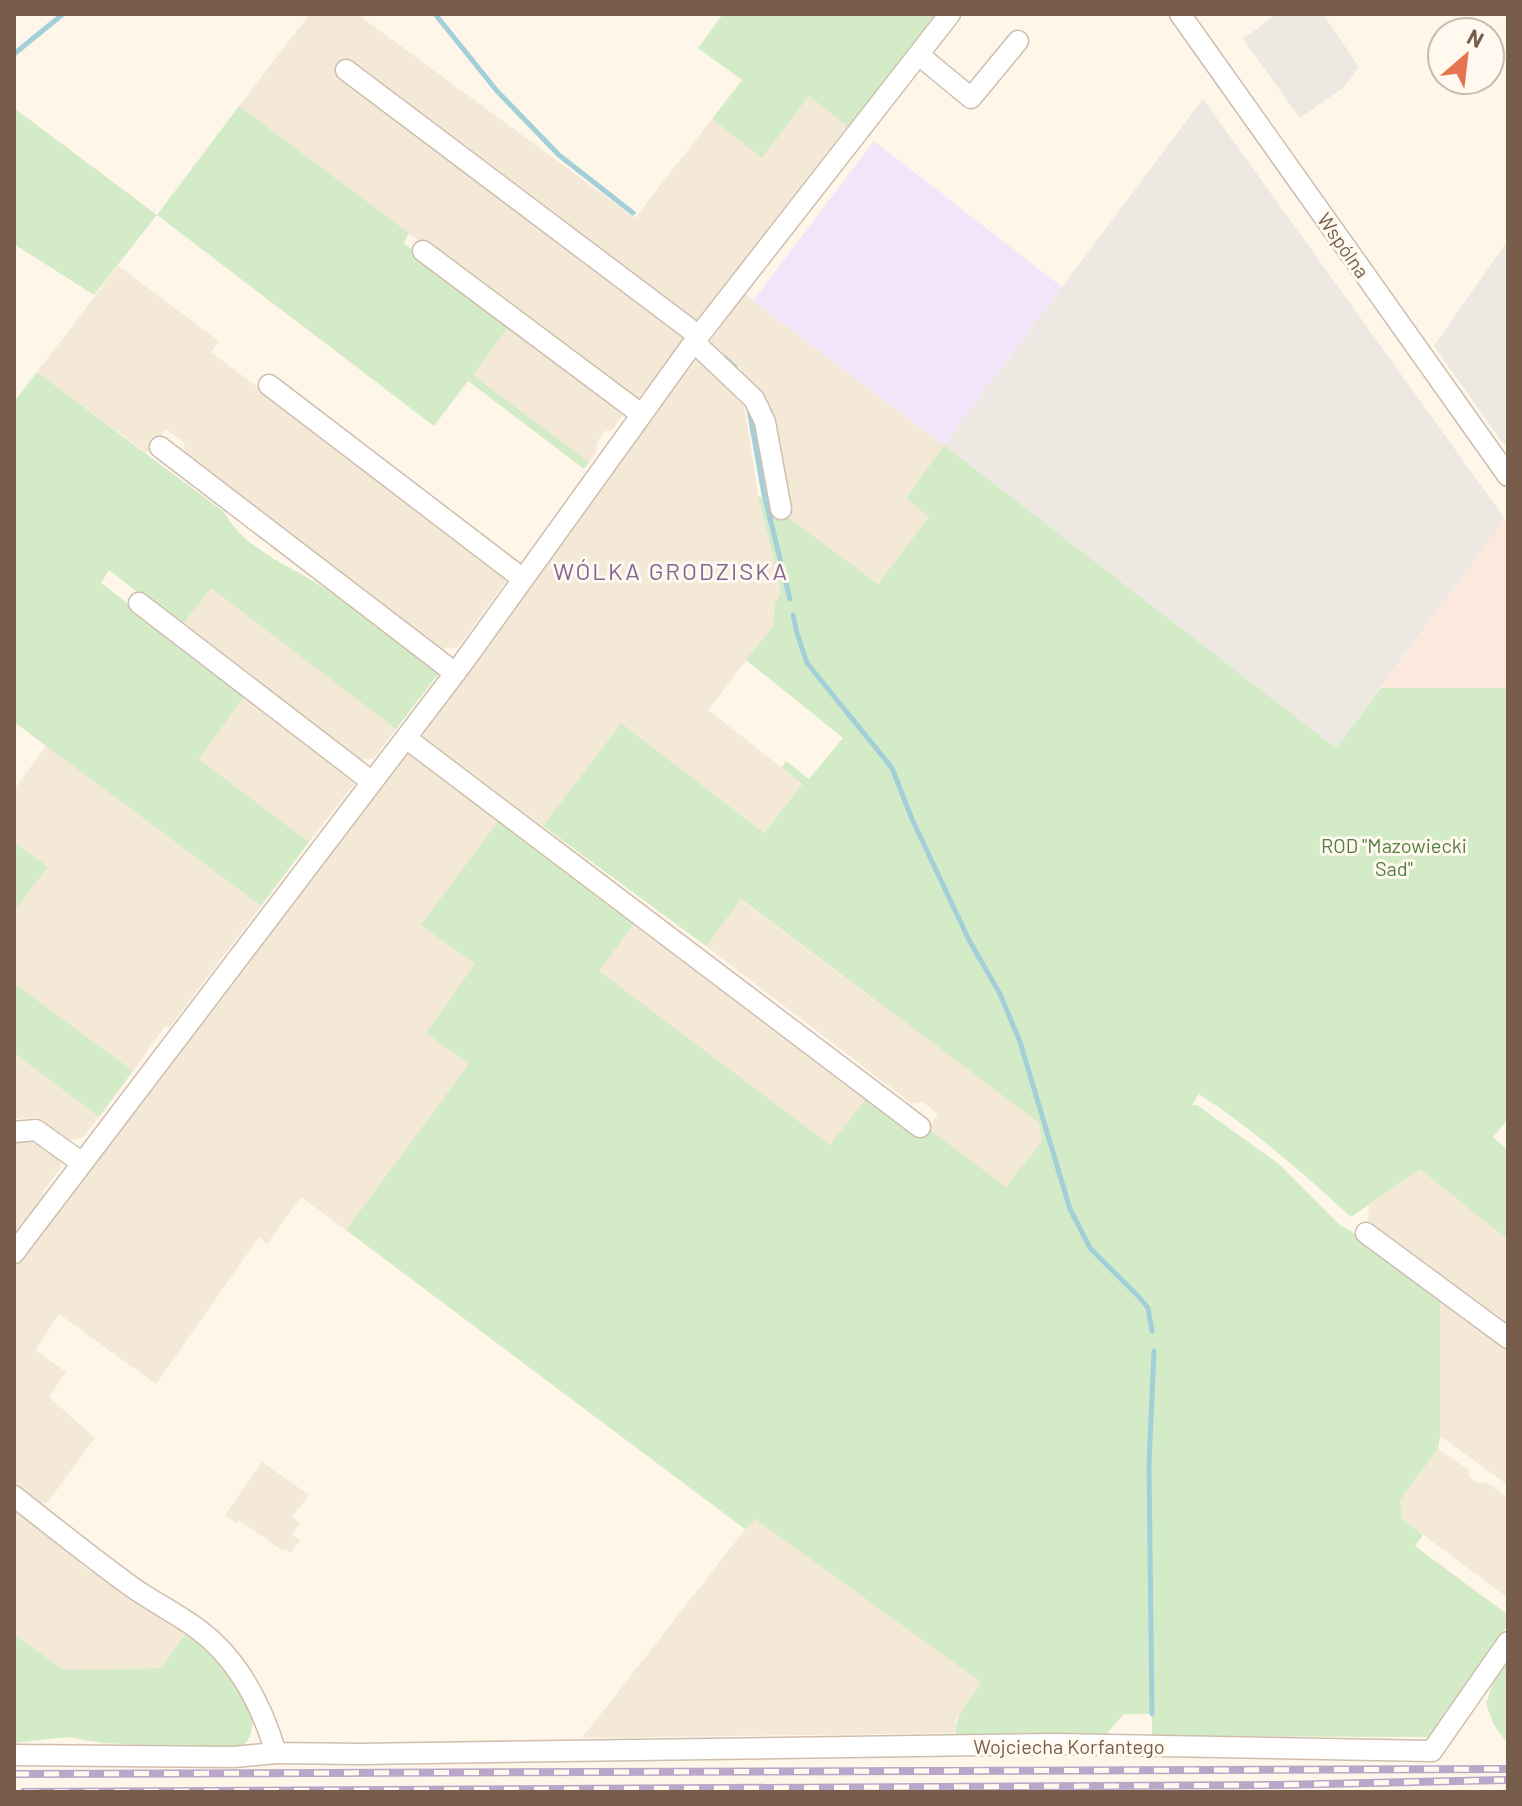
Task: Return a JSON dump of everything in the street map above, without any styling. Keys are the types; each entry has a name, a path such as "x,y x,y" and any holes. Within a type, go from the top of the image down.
{"street":[{"path":"14,1253 455,673 696,339 950,14"},
{"name":"Wspólna","path":"1180,14 1508,476"},
{"path":"919,55 971,98 1018,41"},
{"path":"346,70 696,339 754,399 765,422 781,509"},
{"path":"423,251 641,414"},
{"path":"269,385 523,579"},
{"path":"160,447 455,673"},
{"path":"139,603 372,782"},
{"path":"406,738 920,1127"},
{"path":"14,1132 36,1130 82,1163"},
{"path":"1366,1233 1508,1338"},
{"path":"14,1496 135,1589 216,1644 234,1664 258,1705 276,1753 234,1757 14,1755"},
{"name":"Wojciecha Korfantego","path":"276,1753 1055,1744 1432,1751 1508,1642"}],"shaded area":[{"path":"310,14 357,14 635,218 712,119 762,157 809,96 849,128 635,402 239,106"},
{"path":"1277,14 1323,14 1359,67 1344,87 1300,118 1243,39"},
{"path":"1203,99 1505,519 1336,748 944,445"},
{"path":"874,141 1062,287 944,445 753,301"},
{"path":"1508,240 1508,450 1434,346"},
{"path":"118,266 219,341 211,352 509,577 458,647 441,649 183,453 185,443 166,429 147,453 37,372"},
{"path":"745,294 944,445 906,498 930,516 878,584 787,517 762,390 709,342"},
{"path":"509,326 624,413 612,430 605,431 589,462 472,374"},
{"path":"700,355 743,398 758,495 781,592 775,603 773,626 708,710 802,783 764,833 621,723 543,826 424,737 423,726"},
{"path":"1505,519 1508,523 1508,688 1381,688"},
{"path":"211,587 396,729 374,758 360,760 181,626"},
{"path":"246,694 359,778 309,842 199,759"},
{"path":"46,746 261,906 133,1071 14,983 14,911 48,867 14,842 14,790"},
{"path":"406,748 500,819 475,965 470,1064 346,1230 301,1197 267,1244 259,1237 156,1384 59,1314 35,1350 66,1372 49,1397 95,1438 47,1503 39,1503 14,1484 14,1267"},
{"path":"740,899 1039,1123 1042,1141 1006,1188 929,1129 938,1114 923,1102 912,1104 706,946"},
{"path":"636,921 684,958 684,962 696,971 701,970 868,1096 831,1146 598,971"},
{"path":"14,1053 99,1117 82,1138 69,1140 38,1117 14,1119"},
{"path":"32,1138 60,1159 61,1168 42,1192 47,1195 30,1218 24,1220 14,1238 14,1142"},
{"path":"1420,1169 1508,1240 1508,1323 1368,1220 1369,1205"},
{"path":"1440,1299 1508,1349 1508,1485 1440,1436"},
{"path":"1438,1449 1469,1470 1469,1477 1478,1483 1486,1482 1508,1498 1508,1598 1402,1519 1400,1500"},
{"path":"262,1462 309,1495 292,1517 300,1523 292,1535 300,1540 291,1553 285,1549 283,1551 239,1520 236,1523 225,1515"},
{"path":"14,1508 82,1557 80,1564 92,1573 96,1568 185,1634 161,1668 63,1670 14,1634"},
{"path":"754,1518 982,1682 956,1720 955,1733 582,1738"}],"green space":[{"path":"723,14 938,14 849,128 809,96 762,158 712,119 742,80 698,48"},
{"path":"239,106 409,233 404,243 509,326 473,375 589,462 584,469 468,381 434,426 157,215"},
{"path":"14,108 157,215 94,295 14,244"},
{"path":"37,372 224,512 245,538 258,548 330,592 438,674 396,729 211,588 181,626 109,570 101,583 246,694 199,759 309,842 261,906 14,722 14,402"},
{"name":"ROD \"Mazowiecki Sad\"","path":"944,445 1336,748 1381,688 1508,688 1508,1119 1493,1137 1508,1150 1508,1240 1420,1169 1351,1217 1239,1122 1199,1094 1192,1105 1197,1105 1279,1164 1340,1225 1440,1299 1438,1449 1400,1500 1402,1519 1423,1535 1415,1546 1508,1615 1508,1625 1431,1737 1152,1736 1152,1714 1124,1714 1105,1736 957,1740 959,1716 981,1682 755,1519 745,1529 346,1230 469,1064 426,1033 475,964 421,925 500,819 636,921 599,971 830,1145 868,1096 929,1129 1006,1187 1042,1141 1039,1123 741,899 706,946 543,826 621,723 764,833 802,784 782,767 786,761 809,779 843,738 746,660 773,626 775,603 781,592 758,495 878,584 929,517 906,498"},
{"path":"14,842 48,867 14,911"},
{"path":"14,983 133,1071 99,1117 14,1053"},
{"path":"14,1634 63,1670 161,1668 185,1634 228,1668 254,1717 250,1737 244,1745 233,1750 104,1743 67,1737 14,1743"},
{"path":"1508,1655 1508,1740 1505,1740 1494,1725 1486,1704 1496,1674"}],"waterway":[{"path":"14,54 63,14"},
{"path":"435,14 497,91 559,155 633,213"},
{"path":"725,358 735,367"},
{"path":"749,409 764,494 790,599"},
{"path":"793,615 807,663 892,768 912,819 969,940 1000,994 1020,1042 1070,1209 1090,1248 1148,1308 1152,1331"},
{"path":"1152,1714 1149,1465 1154,1351"}],"railway":[{"path":"14,1774 1508,1769"},
{"path":"24,1792 1277,1785 1504,1780"}],"district":[{"name":"WÓLKA GRODZISKA","path":"671,570"}]}
